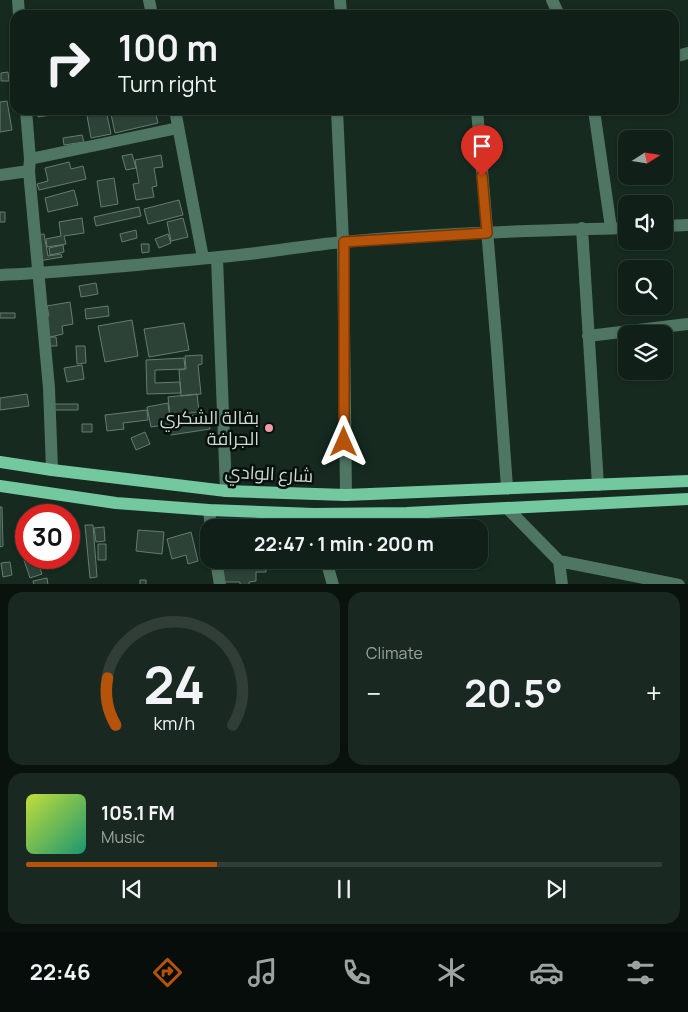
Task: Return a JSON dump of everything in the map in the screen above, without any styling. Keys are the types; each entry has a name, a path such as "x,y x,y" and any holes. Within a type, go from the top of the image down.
{"main road":[{"name":"شارع الوادي","path":"0,462 226,491 346,495 688,481"},
{"path":"0,486 116,503 209,510 314,514 407,513 688,499"}],"street":[{"path":"26,115 49,388 52,470"},
{"path":"179,115 178,128 203,258"},
{"path":"337,115 344,242 346,495"},
{"path":"477,115 498,349 507,488"},
{"path":"595,115 611,228"},
{"path":"0,175 29,165 178,128"},
{"path":"673,226 688,226"},
{"path":"582,228 598,485"},
{"path":"0,275 39,274 218,258 344,242 582,228 618,228"},
{"path":"218,258 226,491"},
{"path":"588,336 688,324"},
{"path":"507,508 559,561 679,584"},
{"path":"209,510 210,519"},
{"path":"314,514 315,519"},
{"path":"559,561 562,584"},
{"path":"218,569 220,584"},
{"path":"328,569 332,584"}],"building":[{"path":"8,72 9,81 1,81 1,73"},
{"path":"7,101 12,130 0,132 0,102"},
{"path":"87,115 107,115 111,134 91,138"},
{"path":"111,115 156,115 158,123 115,133"},
{"path":"82,135 84,142 64,145 63,138"},
{"path":"132,154 136,168 126,170 122,156"},
{"path":"161,155 163,167 154,168 157,186 152,187 154,197 136,200 133,184 139,183 135,160"},
{"path":"69,162 71,169 83,166 86,179 39,190 37,184 48,181 45,168"},
{"path":"114,178 118,204 101,207 97,181"},
{"path":"74,190 78,205 48,212 45,198"},
{"path":"179,200 183,215 148,224 144,209"},
{"path":"139,207 141,216 96,226 94,217"},
{"path":"0,212 5,212 5,222 0,222"},
{"path":"82,218 84,233 64,236 66,244 47,247 46,239 61,236 59,222"},
{"path":"183,218 188,237 171,241 167,222"},
{"path":"136,230 137,238 122,242 120,234"},
{"path":"44,234 48,256 61,254 62,257 39,261 35,235"},
{"path":"168,234 171,243 159,248 155,239"},
{"path":"141,244 149,244 149,252 142,253"},
{"path":"63,245 64,252 50,255 49,248"},
{"path":"96,283 98,294 81,297 79,286"},
{"path":"70,302 73,324 62,326 63,334 50,337 46,317 49,316 47,306"},
{"path":"108,306 109,316 86,319 85,309"},
{"path":"0,313 15,313 15,318 0,318"},
{"path":"132,320 138,356 105,362 98,326"},
{"path":"184,323 189,350 149,357 144,329"},
{"path":"48,337 56,337 57,346 49,346"},
{"path":"76,346 85,346 86,363 77,364"},
{"path":"202,355 202,364 198,365 201,394 181,396 179,370 186,369 185,356"},
{"path":"184,358 185,369 155,370 155,383 180,382 181,393 147,394 146,360"},
{"path":"82,365 84,379 67,382 64,368"},
{"path":"27,394 29,406 0,410 0,398"},
{"path":"197,394 199,412 170,415 168,397"},
{"path":"168,403 170,419 207,413 210,429 171,435 170,424 151,427 147,407"},
{"path":"53,404 78,404 78,410 52,410"},
{"path":"147,410 148,420 123,423 124,429 107,431 105,415"},
{"path":"82,424 92,424 92,432 82,432"},
{"path":"145,432 150,444 136,450 131,438"},
{"path":"0,507 2,507 3,546 0,547"},
{"path":"85,525 93,525 97,577 90,578"},
{"path":"104,527 105,541 96,542 94,528"},
{"path":"138,530 164,532 162,554 136,551"},
{"path":"191,532 198,561 188,564 186,555 172,559 167,539"},
{"path":"98,544 106,544 106,560 98,560"},
{"path":"10,562 12,575 3,577 1,563"},
{"path":"27,569 40,569 42,574 30,578"},
{"path":"218,569 266,569 266,572 256,572 256,581 249,582 249,584 240,584 240,582 219,582"},
{"path":"47,578 48,584 34,584 33,581"},
{"path":"140,580 146,580 146,584 140,584"}],"place":[{"name":"بقالة الشكري الجرافة","path":"269,428"}],"route":[{"path":"344,442 344,242 487,233 482,176"}]}
